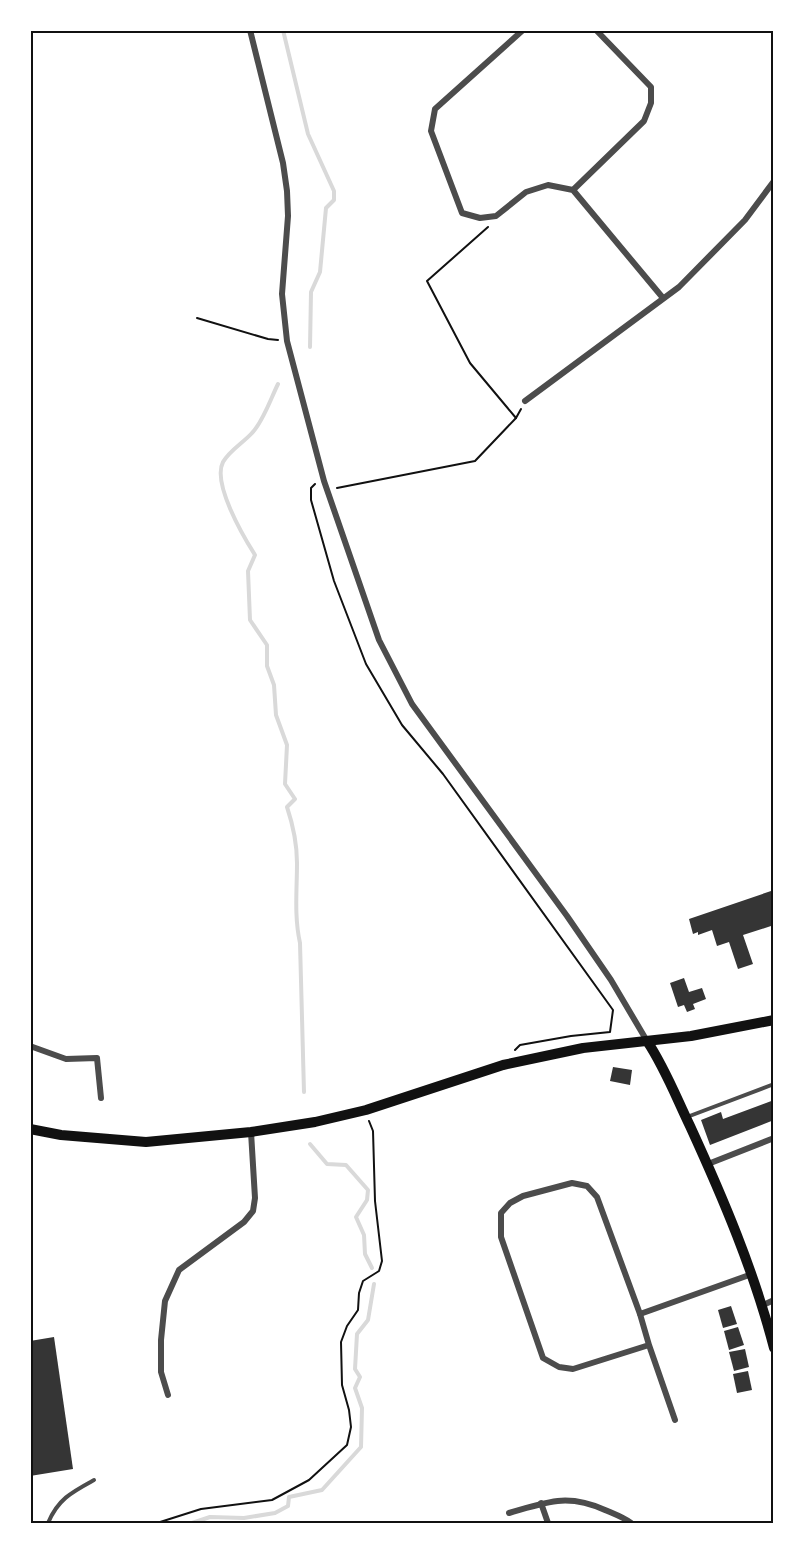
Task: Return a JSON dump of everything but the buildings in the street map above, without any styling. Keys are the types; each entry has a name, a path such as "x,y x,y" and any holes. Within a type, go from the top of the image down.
{"main road":[{"path":"30,1129 61,1136 146,1142 252,1132 366,1110 503,1065 583,1048 732,1030 774,1020"},
{"path":"647,1041 661,1062 708,1164 753,1273 774,1348"}],"street":[{"path":"250,30 283,164 287,191 288,216 282,294 287,341 324,481 379,640 412,704 567,915 611,980 647,1041"},
{"path":"523,30 435,108 431,131 462,213 480,218 496,216 526,192 548,185 573,190 663,298"},
{"path":"573,190 644,121 651,103 651,87 596,30"},
{"path":"525,401 679,287 745,220 774,181"},
{"path":"30,1046 66,1059 97,1058 101,1098"},
{"path":"168,1395 161,1372 165,1301 179,1270 244,1222 253,1211 255,1198 252,1132"},
{"path":"708,1164 774,1138"},
{"path":"649,1346 573,1370 560,1367 543,1358 501,1237 501,1213 510,1203 523,1196 572,1183 587,1186 597,1197 675,1419"},
{"path":"640,1314 753,1273"},
{"path":"763,1305 774,1300"},
{"path":"509,1514 541,1503 573,1499 597,1506 630,1523"},
{"path":"541,1503 548,1523"}],"lane":[{"path":"686,1117 774,1084"},
{"path":"48,1523 57,1506 71,1493 94,1480"}],"path":[{"path":"489,217 490,225 427,281 470,363 516,418"},
{"path":"197,318 268,339 287,341"},
{"path":"324,481 329,480 334,488 475,461 516,418 525,401"},
{"path":"503,1065 520,1045 610,1032"},
{"path":"157,1523 201,1509 272,1500 309,1480 347,1445 351,1427 342,1385 341,1342 347,1326 358,1310 359,1293 363,1281 379,1271 381,1261 375,1201 373,1131 366,1110"}],"waterway":[{"path":"283,30 308,134 334,191 334,200 326,208 320,272 311,292 310,347"},
{"path":"278,384 260,423 226,458 221,471 225,496 230,509 255,555 248,571 250,620 267,645 267,666 274,685 276,715 287,745 285,784 295,799 287,807 297,856 296,913 300,943 304,1092"},
{"path":"310,1144 327,1164 346,1165 368,1190 367,1200 356,1217 364,1235 365,1254 372,1268"},
{"path":"192,1523 210,1517 244,1518 275,1513 288,1506 289,1497 322,1490 361,1447 362,1408 355,1388 360,1377 355,1369 357,1334 368,1320 374,1284"}]}
